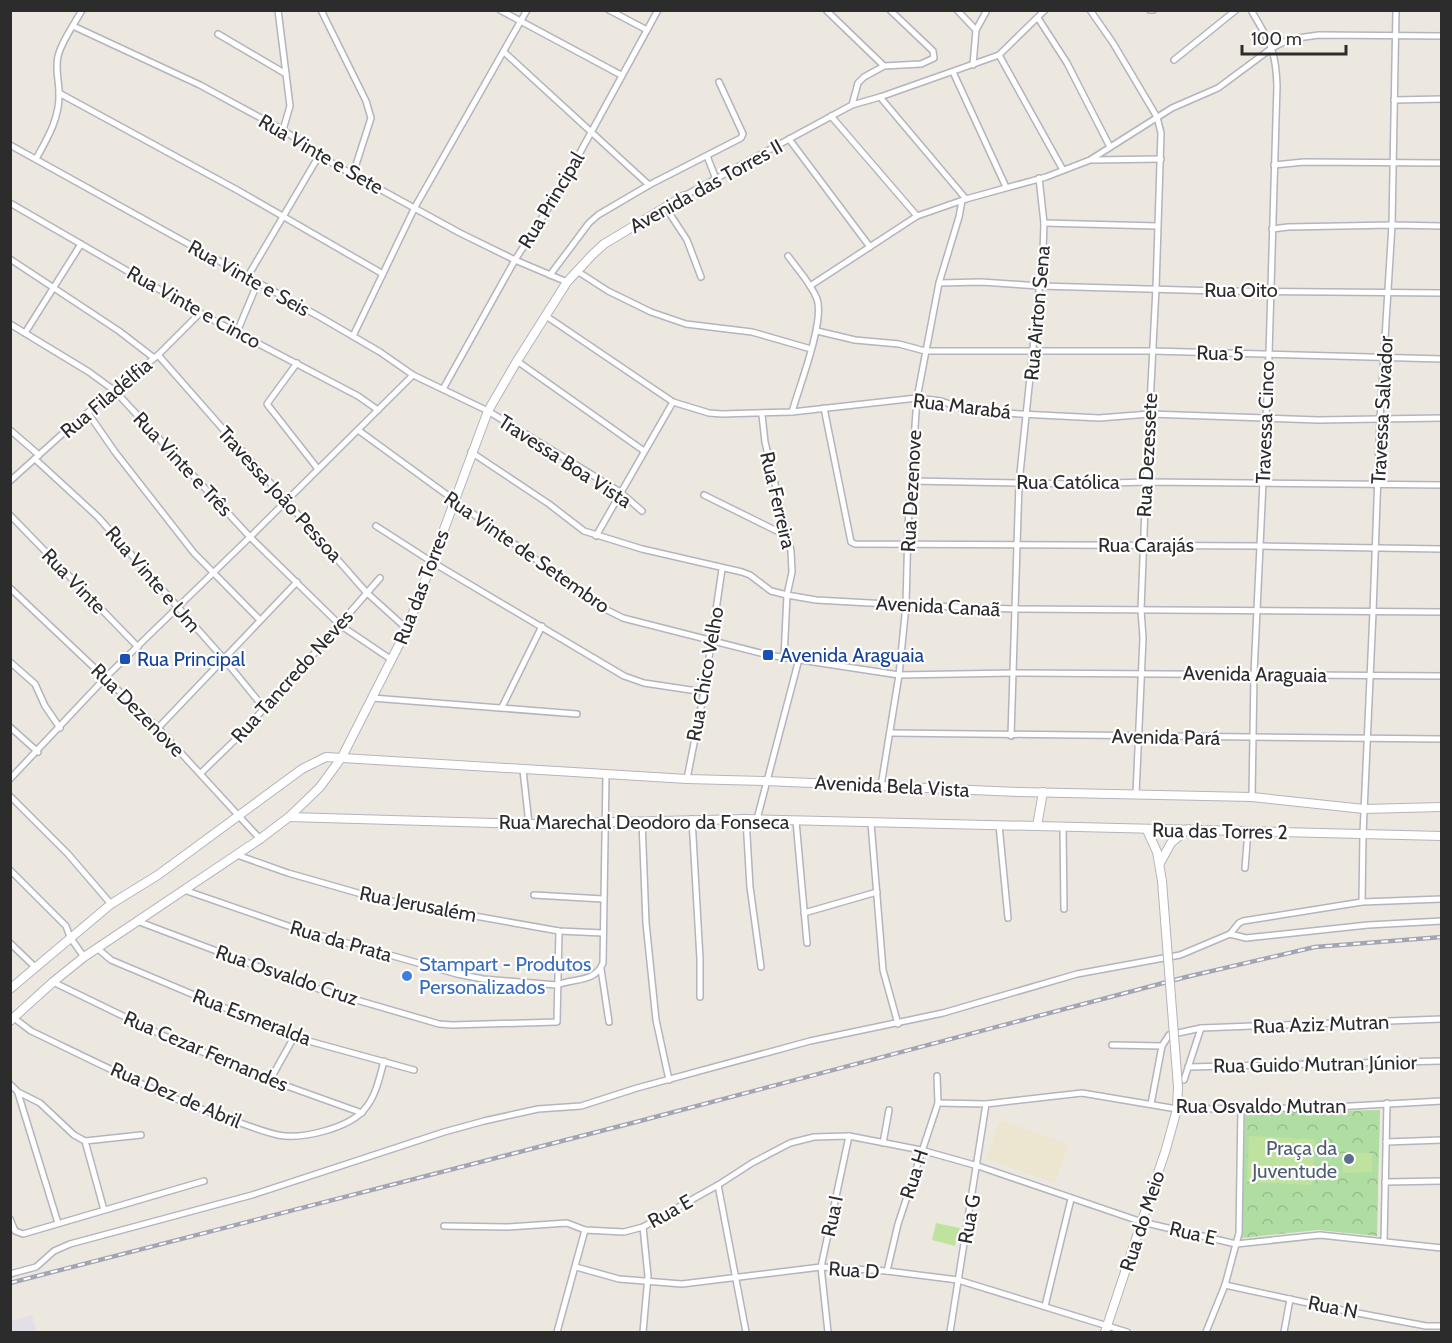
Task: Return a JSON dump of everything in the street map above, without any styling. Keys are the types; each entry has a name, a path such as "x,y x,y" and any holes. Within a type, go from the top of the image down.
{"street":[{"path":"36,159 55,119 59,93 57,60 63,43 82,10"},
{"path":"278,10 290,111 283,130"},
{"path":"321,10 366,101 371,118 353,174"},
{"path":"500,10 520,23 621,75"},
{"path":"353,336 415,207 527,10"},
{"path":"609,10 647,30"},
{"name":"Rua Principal","path":"443,389 515,260 554,198 658,10"},
{"path":"852,105 860,80 884,66 921,64 933,60 933,51 890,10"},
{"path":"957,10 976,30"},
{"path":"973,65 976,30 987,10"},
{"path":"1045,10 999,55 1063,170"},
{"path":"1090,10 1113,42 1157,117"},
{"path":"1174,60 1236,10"},
{"path":"1251,10 1272,48"},
{"name":"Travessa Salvador","path":"1362,902 1377,484 1392,225 1396,10"},
{"path":"827,11 884,66"},
{"path":"1038,18 1067,63 1110,147"},
{"name":"Rua Vinte e Sete","path":"73,26 200,85 283,130 353,174 515,260 567,282"},
{"path":"218,34 286,74"},
{"path":"810,286 917,216 1090,160 1180,104 1218,88 1272,48 1290,39 1319,35 1442,36"},
{"name":"Travessa Cinco","path":"1252,796 1254,674 1269,354 1269,290 1277,86 1276,64 1272,48"},
{"path":"504,52 649,185"},
{"name":"Avenida das Torres II","path":"488,411 567,282 604,244 684,196 852,105 999,55"},
{"path":"953,72 1006,187"},
{"path":"550,275 589,223 598,216 649,185 739,139 743,134 719,82"},
{"path":"59,93 383,274"},
{"path":"880,97 964,200"},
{"path":"1394,100 1442,99"},
{"path":"831,116 917,216"},
{"name":"Rua Dezessete","path":"1136,794 1143,638 1141,610 1143,545 1161,159 1161,133 1157,117"},
{"path":"789,139 870,246"},
{"name":"Rua Vinte e Seis","path":"10,145 248,276 353,336 413,375 488,411"},
{"path":"248,276 320,154"},
{"path":"707,156 716,179"},
{"path":"1090,160 1161,159"},
{"path":"1274,165 1304,162 1442,163"},
{"name":"Rua Airton Sena","path":"1011,736 1019,483 1034,350 1044,223 1039,178"},
{"name":"Rua Dezenove","path":"881,786 899,675 906,605 917,398 939,283 964,200"},
{"name":"Rua Vinte e Cinco","path":"10,203 200,313 358,396 378,410"},
{"path":"666,208 687,240 701,277"},
{"path":"1044,223 1157,226"},
{"path":"1272,229 1392,225 1442,226"},
{"path":"26,333 81,244"},
{"path":"788,256 810,286 819,308 818,331 792,412"},
{"name":"Travessa João Pessoa","path":"10,259 156,357 309,525 366,592 406,629"},
{"path":"577,271 651,312 686,324 752,332 811,349"},
{"path":"237,332 258,282"},
{"name":"Rua Oito","path":"939,283 981,282 1040,286 1442,293"},
{"name":"Rua Filadélfia","path":"10,481 156,357 200,313"},
{"name":"Rua Marabá","path":"546,316 673,402 709,413 762,415 917,398 941,401 971,410 1099,418 1150,414 1266,419 1442,418"},
{"name":"Rua Vinte e Três","path":"10,324 89,372 115,391 250,537 340,625 392,660"},
{"name":"Rua 5","path":"818,331 855,340 899,344 926,351 1152,351 1442,359"},
{"path":"517,361 644,451"},
{"path":"297,363 267,404 318,469"},
{"path":"10,779 38,752 106,677 413,375"},
{"path":"596,536 673,402"},
{"name":"Rua Carajás","path":"824,408 851,542 865,545 908,543 1442,549"},
{"name":"Rua das Torres","path":"11,1018 84,957 260,839 289,817 320,787 342,757 406,629 488,411"},
{"name":"Travessa Boa Vista","path":"488,411 620,492 642,511"},
{"path":"88,413 194,553 260,620"},
{"name":"Rua Ferreira","path":"762,415 765,442 791,551 792,572 784,658"},
{"name":"Rua Vinte e Um","path":"10,430 99,517 264,708"},
{"name":"Rua Vinte de Setembro","path":"358,430 601,607 623,618 711,641"},
{"name":"Avenida Canaã","path":"471,452 549,504 584,531 750,575 771,591 788,596 816,600 1014,609 1442,612"},
{"name":"Rua Católica","path":"911,481 1442,485"},
{"path":"704,495 787,536"},
{"name":"Rua Vinte","path":"10,515 138,646"},
{"path":"376,526 432,562 629,678 644,683 704,692"},
{"name":"Rua Chico Velho","path":"687,779 704,692 722,569"},
{"name":"Rua Tancredo Neves","path":"201,772 236,739 380,578"},
{"path":"158,728 297,582"},
{"name":"Rua Dezenove","path":"10,588 158,728 201,772 260,839"},
{"path":"502,707 542,626"},
{"name":"Avenida Araguaia","path":"711,641 784,658 899,675 1013,673 1442,676"},
{"path":"757,819 799,659"},
{"path":"10,662 35,684 45,706 60,728"},
{"path":"372,698 577,714"},
{"path":"10,727 38,752"},
{"name":"Avenida Pará","path":"890,733 1442,739"},
{"name":"Avenida Bela Vista","path":"10,989 111,904 158,875 302,769 326,757 687,779 1043,792 1252,796 1364,808 1442,807"},
{"path":"523,770 529,824"},
{"path":"606,775 602,966 609,1022"},
{"path":"1037,826 1043,792"},
{"path":"10,796 83,870 111,904"},
{"name":"Rua Marechal Deodoro da Fonseca","path":"289,817 529,824 757,819 999,825"},
{"path":"692,819 700,997"},
{"path":"746,819 750,887 761,967"},
{"path":"642,821 646,923 656,1020 669,1080"},
{"path":"796,821 807,943"},
{"path":"871,823 884,970 898,1024"},
{"path":"999,825 1008,918"},
{"name":"Rua das Torres 2","path":"999,825 1442,836"},
{"path":"1063,827 1064,909"},
{"path":"1160,864 1171,843 1188,829"},
{"name":"Rua do Meio","path":"1106,1329 1177,1109 1178,1088 1162,881 1160,864 1147,830"},
{"path":"1245,868 1248,830"},
{"name":"Rua Jerusalém","path":"237,855 288,873 378,899 559,931 603,933"},
{"path":"10,870 66,926 70,937 84,957"},
{"name":"Rua da Prata","path":"182,890 294,928 457,974 483,979 557,985 585,979 602,966"},
{"path":"804,913 877,892"},
{"path":"534,895 603,899"},
{"path":"10,1274 36,1267 54,1251 70,1244 252,1195 444,1132 538,1109 582,1106 810,1041 943,1013 1077,974 1180,955 1230,934 1243,921 1362,902 1442,899"},
{"name":"Rua Osvaldo Cruz","path":"136,921 312,987 439,1024 474,1026 555,1023 558,1021 557,985"},
{"path":"1230,934 1246,938 1368,925 1442,921"},
{"path":"557,985 559,931"},
{"path":"10,943 35,967"},
{"name":"Rua Esmeralda","path":"97,948 111,960 294,1036 414,1070"},
{"name":"Rua Cezar Fernandes","path":"53,982 162,1035 270,1080 362,1113"},
{"name":"Rua Dez de Abril","path":"11,1018 31,1031 199,1109 278,1135 297,1137 311,1135 342,1125 362,1113"},
{"name":"Rua Aziz Mutran","path":"1162,1046 1169,1035 1201,1028 1442,1019"},
{"path":"1184,1080 1201,1028"},
{"path":"270,1080 294,1036"},
{"path":"1112,1045 1162,1046 1150,1104"},
{"path":"362,1113 374,1098 384,1061"},
{"name":"Rua Guido Mutran Júnior","path":"1188,1067 1442,1061"},
{"name":"Rua H","path":"887,1271 898,1224 938,1103 937,1076"},
{"path":"10,1084 18,1092 40,1103 74,1135 85,1141 141,1135"},
{"path":"18,1092 58,1223"},
{"name":"Rua Osvaldo Mutran","path":"938,1103 987,1104 1082,1093 1177,1109 1316,1108 1442,1101"},
{"name":"Rua G","path":"950,1332 987,1104"},
{"path":"1384,1241 1387,1104"},
{"path":"1206,1332 1226,1285 1236,1244 1239,1218 1241,1108"},
{"path":"883,1143 889,1110"},
{"name":"Rua E","path":"444,1226 507,1227 567,1223 585,1230 616,1232 644,1227 790,1143 814,1137 849,1136 921,1150 978,1166 1142,1222 1236,1244 1320,1235 1442,1248"},
{"name":"Rua I","path":"828,1332 821,1267 849,1136"},
{"path":"1386,1142 1442,1140"},
{"path":"85,1141 104,1210"},
{"path":"10,1219 15,1231 23,1234 204,1181"},
{"path":"1385,1182 1442,1181"},
{"path":"718,1185 746,1332"},
{"path":"1045,1306 1071,1198"},
{"path":"643,1332 648,1282 644,1227"},
{"path":"557,1332 585,1230"},
{"name":"Rua D","path":"576,1267 619,1279 682,1284 821,1267 887,1271 958,1280 1045,1306 1106,1329 1127,1332"},
{"name":"Rua N","path":"1226,1285 1426,1326 1442,1326"},
{"path":"1284,1332 1290,1299"}],"shaded area":[{"path":"1000,1120 1069,1144 1055,1183 986,1159"},
{"path":"32,1315 36,1332 11,1332 11,1321"}],"green space":[{"path":"1380,1110 1377,1236 1318,1230 1242,1238 1245,1113"},
{"path":"1249,1136 1315,1139 1312,1185 1247,1182"},
{"path":"1343,1153 1372,1153 1372,1172 1343,1173"},
{"path":"936,1223 960,1228 955,1246 932,1240"}],"railway":[{"path":"10,1283 636,1122 1186,977 1315,947 1442,937"}],"place":[{"name":"Avenida Araguaia","path":"768,655"},
{"name":"Rua Principal","path":"125,659"},
{"name":"Stampart - Produtos Personalizados","path":"407,976"},
{"name":"Praça da Juventude","path":"1349,1159"}]}
